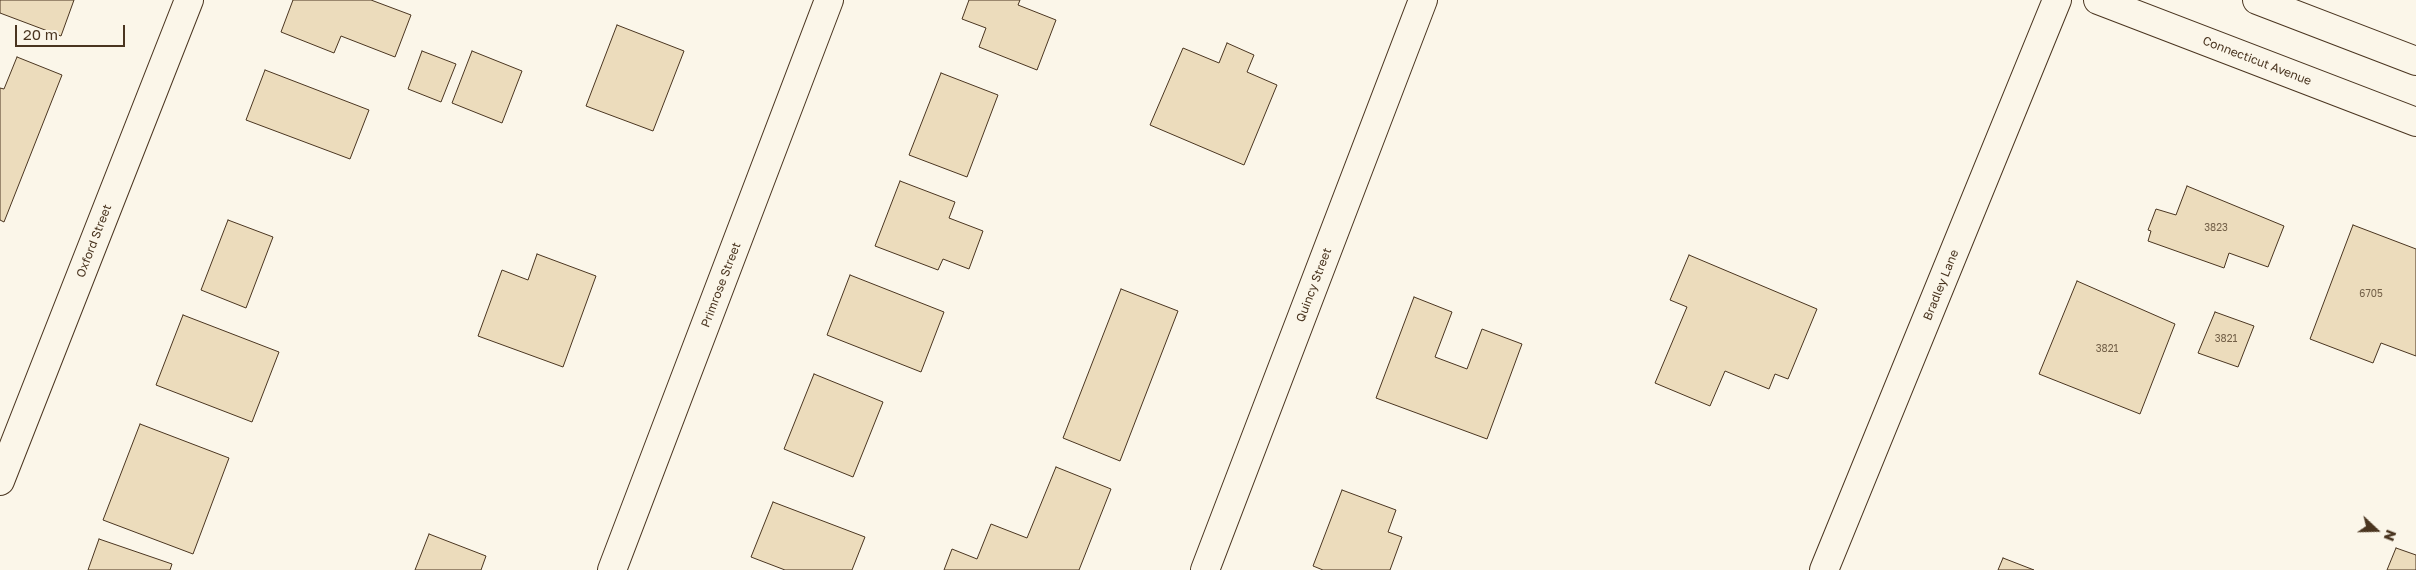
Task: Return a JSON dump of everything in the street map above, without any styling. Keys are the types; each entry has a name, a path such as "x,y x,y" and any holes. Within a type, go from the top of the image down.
{"street":[{"name":"Oxford Street","path":"0,481 189,0"},
{"name":"Primrose Street","path":"612,570 829,0"},
{"name":"Quincy Street","path":"1205,570 1423,0"},
{"name":"Bradley Lane","path":"1824,570 2057,0"},
{"name":"Connecticut Avenue","path":"2098,0 2416,122"},
{"path":"2257,0 2416,61"}],"building":[{"path":"0,0 74,0 61,36 0,13"},
{"path":"293,0 371,0 411,15 395,57 341,36 334,53 281,32"},
{"path":"969,0 1020,0 1018,5 1056,20 1037,70 979,47 986,28 962,19"},
{"path":"617,25 684,51 653,131 586,106"},
{"path":"1227,43 1254,55 1247,72 1277,85 1244,165 1150,125 1183,48 1219,63"},
{"path":"422,51 456,64 441,102 408,89"},
{"path":"472,51 522,71 502,123 452,103"},
{"path":"17,57 62,75 4,222 0,220 0,88 4,89"},
{"path":"265,70 369,110 350,159 246,120"},
{"path":"941,73 998,95 967,177 909,155"},
{"path":"900,181 955,202 949,218 983,231 969,269 943,259 938,270 875,246"},
{"path":"2187,186 2284,226 2268,267 2229,253 2224,268 2148,241 2151,231 2148,230 2156,209 2176,215"},
{"path":"228,220 273,237 246,308 201,290"},
{"path":"2353,225 2416,249 2416,356 2381,343 2373,363 2310,339"},
{"path":"537,254 596,276 563,367 478,336 502,270 528,280"},
{"path":"1689,255 1817,309 1788,379 1775,374 1769,389 1725,371 1710,406 1655,383 1687,307 1670,300"},
{"path":"850,275 944,312 921,372 827,335"},
{"path":"2077,281 2175,324 2140,414 2039,374"},
{"path":"1121,289 1178,311 1120,461 1063,438"},
{"path":"1414,297 1452,312 1435,357 1467,369 1482,329 1522,344 1487,439 1376,398"},
{"path":"2215,312 2254,326 2238,367 2198,353"},
{"path":"183,315 279,352 252,422 156,385"},
{"path":"814,374 883,402 853,477 784,449"},
{"path":"140,424 229,458 193,554 103,520"},
{"path":"1056,467 1111,489 1079,570 944,570 952,549 977,559 991,524 1027,538"},
{"path":"1342,490 1396,510 1388,532 1402,537 1390,570 1323,570 1313,566"},
{"path":"773,502 865,537 852,570 785,570 751,557"},
{"path":"429,534 486,556 481,570 415,570"},
{"path":"99,539 172,564 170,570 88,570"},
{"path":"2396,548 2416,555 2416,570 2387,570"},
{"path":"2003,558 2034,570 1998,570"}]}
